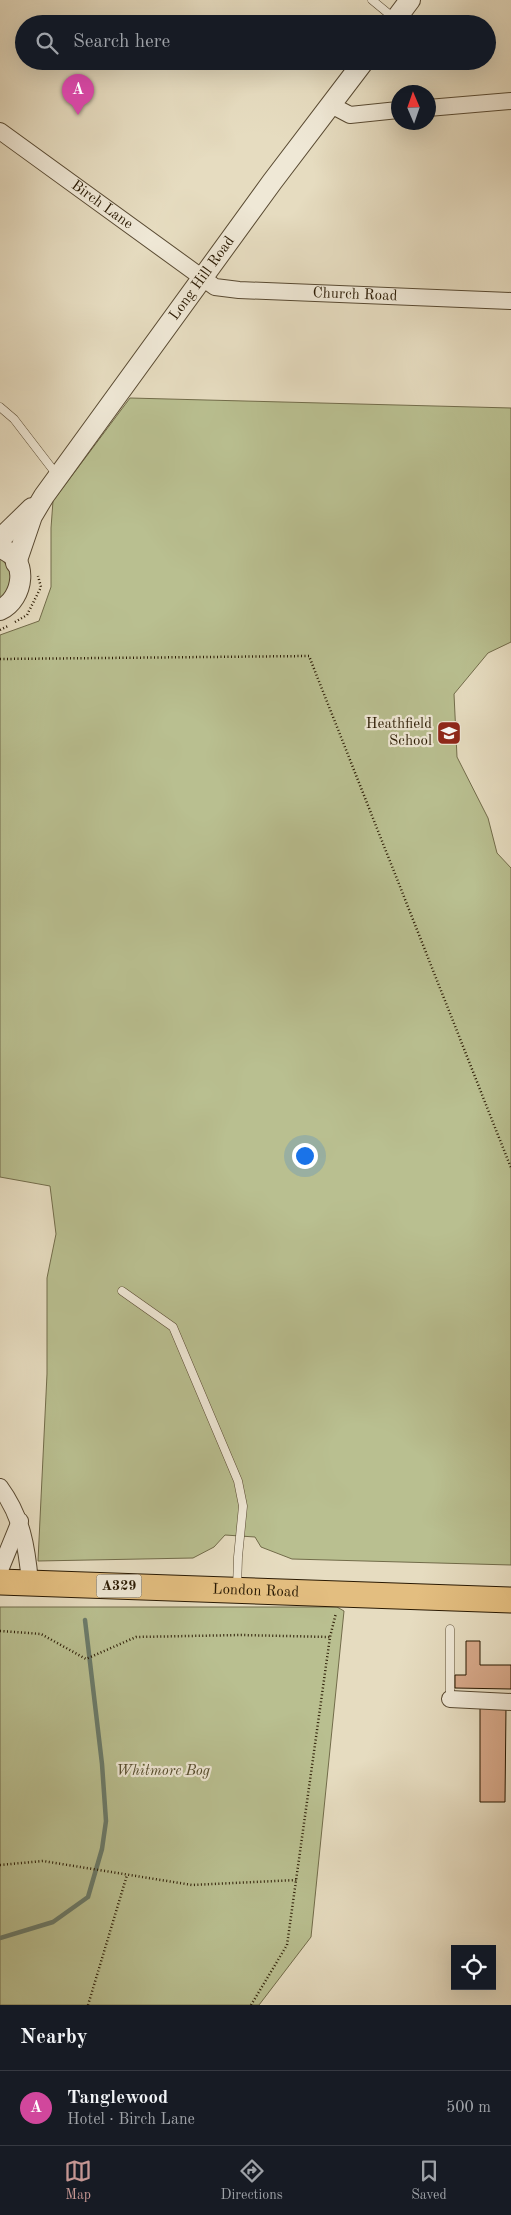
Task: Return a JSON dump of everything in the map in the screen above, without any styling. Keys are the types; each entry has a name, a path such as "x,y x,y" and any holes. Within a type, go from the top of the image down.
{"main road":[{"name":"London Road","path":"0,1582 511,1600"}],"street":[{"path":"399,15 410,0"},
{"name":"Long Hill Road","path":"16,563 32,516 44,496 203,280 272,182 357,70"},
{"path":"436,107 511,101"},
{"path":"331,105 350,116 391,111"},
{"name":"Birch Lane","path":"0,131 203,280"},
{"name":"Church Road","path":"203,280 215,287 246,290 511,301"},
{"name":"Long Hill Road","path":"0,539 44,496"},
{"path":"0,548 5,550 19,567 21,585 13,602 0,610"},
{"path":"0,1487 10,1501 20,1521 26,1540 30,1583"},
{"path":"0,1570 20,1521"},
{"path":"450,1699 511,1702"}],"lane":[{"path":"372,0 388,15"},
{"path":"0,407 14,419 58,476"},
{"path":"122,1291 172,1327 238,1481 243,1506 238,1550 237,1590"},
{"path":"450,1629 450,1699"}],"path":[{"path":"0,659 309,656 511,1168"},
{"path":"0,1630 41,1634 86,1659 136,1637 241,1635 330,1637 287,1945 251,2005"},
{"path":"0,1865 43,1861 192,1885 297,1880"},
{"path":"88,2005 127,1875"}],"green space":[{"path":"130,398 511,408 511,642 488,653 454,694 457,757 488,818 497,853 511,868 511,1565 292,1559 261,1547 255,1537 225,1535 214,1547 193,1558 38,1561 47,1374 47,1278 56,1234 50,1186 0,1177 0,635 39,621 51,587 53,501"},
{"path":"0,555 7,565 10,583 0,598"},
{"name":"Whitmore Bog","path":"0,1607 337,1607 344,1611 311,1937 259,2005 0,2005"}],"building":[{"path":"466,1641 480,1641 480,1665 511,1665 511,1689 455,1688 455,1675 466,1675"},
{"path":"480,1706 506,1706 505,1802 480,1802"}],"waterway":[{"path":"0,1938 53,1922 88,1897 102,1849 106,1821 102,1764 85,1620"}],"place":[{"name":"Tanglewood","path":"78,115"},
{"name":"Heathfield School","path":"449,733"}]}
